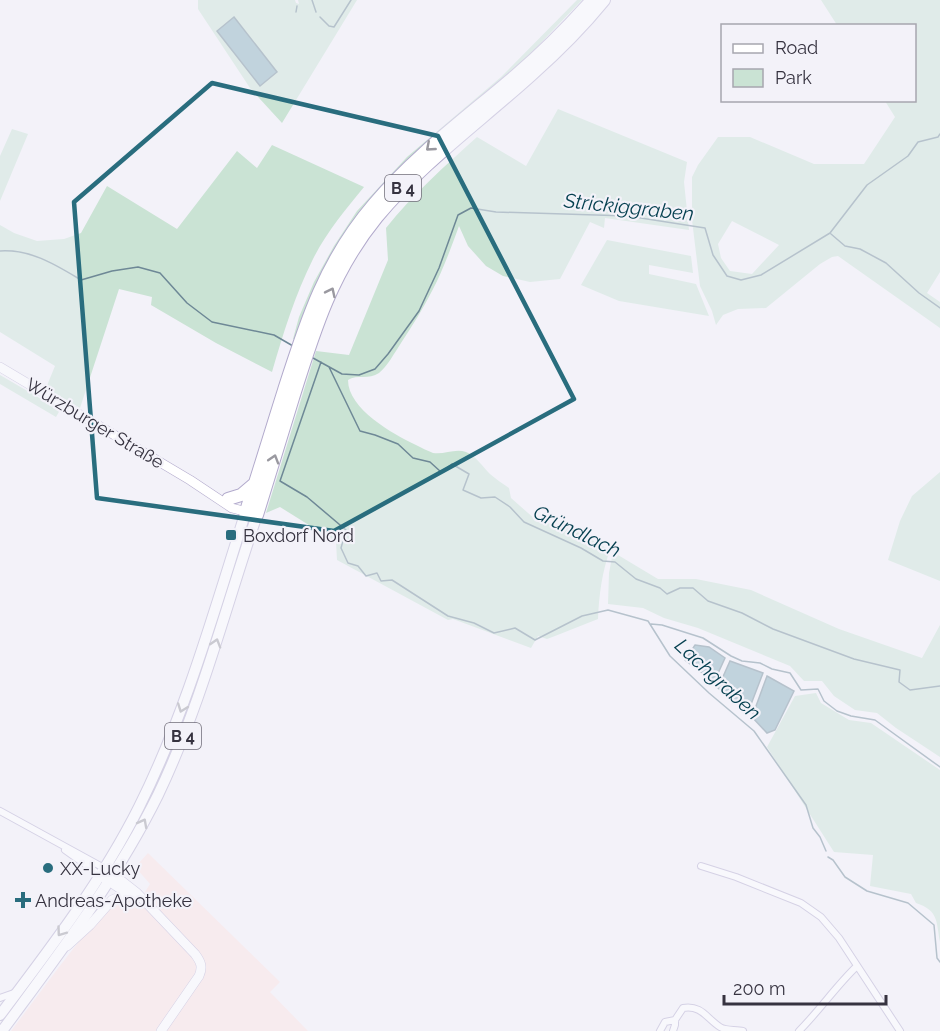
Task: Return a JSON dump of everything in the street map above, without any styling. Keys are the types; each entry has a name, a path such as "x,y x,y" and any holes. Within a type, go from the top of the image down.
{"highway":[{"name":"B 4","path":"251,513 304,344 314,301 352,233 373,205 423,153 532,61 592,0"},
{"name":"B 4","path":"304,344 335,282 383,211 433,159 555,53 604,0"},
{"name":"B 4","path":"251,513 255,483 300,357"},
{"path":"228,499 241,495 255,483"}],"main road":[{"name":"Würzburger Straße","path":"0,367 190,480 232,508 251,513"},
{"name":"Würzburger Straße","path":"190,480 251,513"},
{"name":"B 4","path":"2,1031 63,949 107,874 159,766 251,513"},
{"name":"B 4","path":"0,1015 68,922 107,874"},
{"path":"107,874 132,896 145,901"},
{"path":"107,874 137,893 195,954 201,966 199,976 161,1031"},
{"name":"B 4","path":"63,949 83,933 112,900 132,896"}],"street":[{"path":"0,812 107,874"},
{"path":"701,866 736,877 801,903 814,911 839,938 900,1031"},
{"path":"799,1031 857,966"},
{"path":"0,998 17,992"},
{"path":"673,1031 675,1020 683,1008 691,1007 706,1014 718,1029 743,1031"},
{"path":"660,1031 665,1022 675,1020"}],"highlighted area":[{"path":"212,83 438,136 574,399 334,531 97,498 74,202"}],"shaded area":[{"path":"148,853 280,982 270,992 308,1031 11,1031 109,903 122,900 138,903 150,884 136,868"}],"green space":[{"path":"198,0 295,0 299,4 298,0 357,0 282,123 250,88 198,9"},
{"path":"577,0 582,0 506,79 429,144 296,340 293,339 299,317 314,282 357,211 407,157 501,77"},
{"path":"821,0 940,0 940,272 927,293 940,302 940,328 838,256 820,264 766,308 738,309 723,315 716,325 700,286 692,220 692,177 718,137 750,137 814,164 864,164 895,117 886,102 916,102 916,24 836,24","holes":["732,221 779,245 752,274 730,271 721,258 718,244"]},
{"path":"558,109 687,162 684,182 689,230 605,218 604,228 590,222 560,279 530,282 503,276 486,266 468,246 459,226 429,298 388,363 375,375 348,380 355,401 384,427 433,453 458,451 470,454 490,474 509,488 511,498 536,520 574,530 610,550 601,584 598,619 547,639 538,636 531,648 453,619 448,620 337,560 336,542 280,507 266,513 316,351 349,355 388,260 386,228 418,192 477,137 526,166"},
{"path":"12,129 28,134 0,201 0,156"},
{"path":"272,145 364,187 330,231 313,259 295,301 272,372 151,305 152,297 119,289 80,408 46,388 55,366 0,332 0,225 37,241 64,239 81,233 107,186 177,229 237,151 257,168"},
{"path":"607,240 691,256 693,273 649,265 649,274 696,284 709,316 619,301 581,285"},
{"path":"0,375 60,410 56,417 0,384"},
{"path":"940,472 940,581 888,560 900,521 912,496"},
{"path":"613,552 658,579 696,579 751,590 839,629 922,658 940,625 940,757 877,713 855,710 834,696 822,681 804,681 790,666 643,608 608,604 609,573"},
{"path":"816,693 821,703 849,720 871,723 940,770 940,942 933,913 916,903 911,894 870,886 873,855 834,852 767,747 795,696"}],"water":[{"path":"234,17 277,72 260,86 217,31"},
{"path":"695,645 709,647 725,658 714,682 685,660"},
{"path":"730,661 763,673 750,707 744,709 718,688"},
{"path":"767,676 794,691 775,730 767,733 752,717"}],"waterway":[{"path":"312,0 316,12"},
{"path":"320,17 329,26 334,27 351,0"},
{"path":"296,12 297,6"},
{"name":"Strickiggraben","path":"313,358 342,374 359,375 375,369 419,311 439,268 458,215 471,208 496,212 628,216 705,228 713,255 727,276 741,280 761,275 830,233 867,185 908,156 918,142 938,137 940,134"},
{"path":"831,234 845,246 860,249 886,263 919,293 940,308"},
{"name":"Gründlach","path":"0,251 33,255 81,280 112,271 138,267 160,273 187,303 212,322 274,335 293,346"},
{"name":"Lachgraben","path":"321,362 280,481 307,497 346,530 341,548 348,563 358,566 366,576 377,573 381,581 392,580 448,616 474,623 494,633 515,628 535,640 582,616 608,610 648,621 670,656 754,731 806,805 813,828 826,851"},
{"name":"Gründlach","path":"329,367 360,431 398,444 413,458 430,462 441,472 452,464 469,474 463,490 481,498 495,497 510,507 524,522 581,548 603,561 615,562 636,579 660,588 667,594 680,588 693,588 708,601 742,613 773,629 854,659 900,670 899,682 910,690 940,686"},
{"path":"651,624 662,625 703,638 742,661 760,663 772,669 790,673 801,690 818,689 824,701 837,711 875,720 940,767"},
{"name":"Lachgraben","path":"828,857 833,860 845,877 867,891 908,903 934,925 937,958 940,962"}],"place":[{"name":"Boxdorf Nord","path":"231,535"},
{"name":"XX-Lucky","path":"48,868"},
{"name":"Andreas-Apotheke","path":"23,900"}]}
